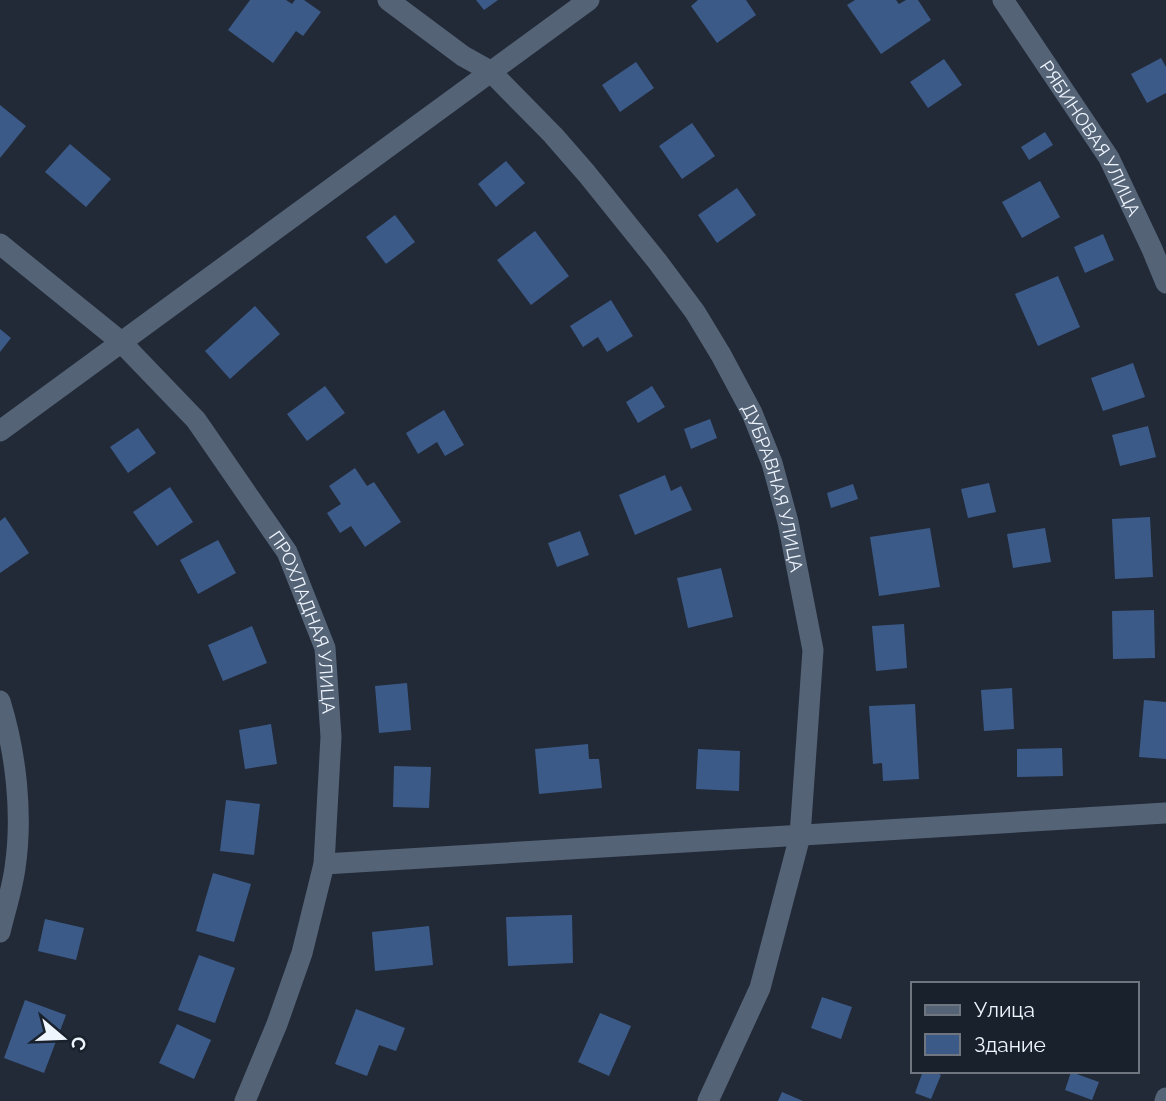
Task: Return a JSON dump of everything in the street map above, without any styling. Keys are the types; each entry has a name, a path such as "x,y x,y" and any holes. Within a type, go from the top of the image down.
{"street":[{"name":"ДУБРАВНАЯ УЛИЦА","path":"388,0 463,56 490,71 553,135 657,261 695,312 752,413 772,463 788,522 813,650 800,835 760,988 708,1101"},
{"path":"0,431 589,0"},
{"name":"РЯБИНОВАЯ УЛИЦА","path":"1003,0 1110,158 1166,283"},
{"name":"ПРОХЛАДНАЯ УЛИЦА","path":"0,244 120,341 196,420 287,552 325,648 331,737 324,864 302,953 277,1024 245,1101"},
{"path":"0,701 12,751 18,827 15,868 0,932"},
{"path":"324,864 1166,813"}],"building":[{"path":"250,0 286,0 292,4 295,0 304,0 321,12 303,36 296,31 273,63 228,30"},
{"path":"476,0 498,0 484,10"},
{"path":"698,0 746,0 756,15 717,43 691,6"},
{"path":"855,0 896,0 899,4 906,0 918,0 931,20 881,54 847,5"},
{"path":"1161,58 1166,67 1166,93 1147,103 1131,74"},
{"path":"944,59 962,85 928,108 910,82"},
{"path":"636,62 654,88 620,112 602,85"},
{"path":"0,105 26,126 0,158"},
{"path":"692,123 715,156 682,179 659,146"},
{"path":"1045,132 1053,145 1029,160 1021,147"},
{"path":"70,144 111,179 86,207 45,172"},
{"path":"506,161 525,183 496,207 478,184"},
{"path":"1040,181 1060,217 1022,238 1002,202"},
{"path":"737,188 756,215 717,243 698,215"},
{"path":"395,215 415,242 386,264 366,237"},
{"path":"535,231 569,276 531,305 497,260"},
{"path":"1103,234 1114,260 1085,273 1074,247"},
{"path":"1058,276 1080,327 1038,346 1015,294"},
{"path":"611,300 633,336 607,352 598,337 583,347 570,326"},
{"path":"255,306 280,334 230,379 205,351"},
{"path":"0,329 11,338 0,352"},
{"path":"1133,363 1145,397 1103,411 1091,378"},
{"path":"325,386 345,413 307,441 287,414"},
{"path":"652,386 665,407 638,423 626,402"},
{"path":"444,410 464,445 445,456 437,442 418,454 406,433"},
{"path":"710,419 717,438 691,449 684,429"},
{"path":"1148,426 1156,457 1120,466 1112,435"},
{"path":"138,428 156,453 128,473 110,447"},
{"path":"355,468 367,486 374,482 401,522 365,547 351,526 340,533 327,513 341,504 329,486"},
{"path":"665,475 671,491 681,486 692,510 635,535 619,495"},
{"path":"989,483 996,512 968,518 961,489"},
{"path":"853,484 858,499 831,508 827,493"},
{"path":"170,487 193,522 157,546 133,512"},
{"path":"5,517 29,553 0,573 0,521"},
{"path":"1150,517 1153,577 1115,579 1112,519"},
{"path":"930,528 940,587 879,596 870,537"},
{"path":"1045,528 1051,562 1013,568 1007,534"},
{"path":"580,531 589,555 557,567 548,543"},
{"path":"218,540 236,573 198,594 180,560"},
{"path":"721,568 733,617 688,628 677,578"},
{"path":"1154,610 1155,658 1113,659 1112,611"},
{"path":"904,624 907,668 876,671 872,626"},
{"path":"252,626 267,663 223,681 208,645"},
{"path":"407,683 411,730 379,733 375,686"},
{"path":"1012,688 1014,729 984,731 981,690"},
{"path":"1144,700 1166,702 1166,759 1139,757"},
{"path":"915,704 919,779 883,781 882,763 873,764 869,706"},
{"path":"271,724 277,764 245,769 239,730"},
{"path":"588,744 589,759 599,759 602,788 539,794 535,749"},
{"path":"1062,748 1063,776 1017,777 1017,749"},
{"path":"698,749 740,751 739,791 696,789"},
{"path":"394,766 431,767 429,808 393,807"},
{"path":"226,800 260,804 254,855 220,851"},
{"path":"213,873 251,884 234,942 196,931"},
{"path":"572,915 573,963 508,966 506,917"},
{"path":"45,919 84,928 76,960 38,951"},
{"path":"429,926 433,965 375,971 372,932"},
{"path":"199,955 235,968 215,1023 178,1010"},
{"path":"822,997 852,1007 841,1039 811,1028"},
{"path":"25,1000 66,1015 44,1073 4,1058"},
{"path":"356,1009 405,1028 396,1051 379,1045 367,1076 335,1064"},
{"path":"600,1013 631,1026 609,1076 578,1062"},
{"path":"177,1024 211,1040 194,1079 159,1063"},
{"path":"922,1073 941,1075 931,1099 915,1093"},
{"path":"1071,1073 1099,1082 1092,1100 1065,1090"},
{"path":"782,1092 803,1101 778,1101"}]}
